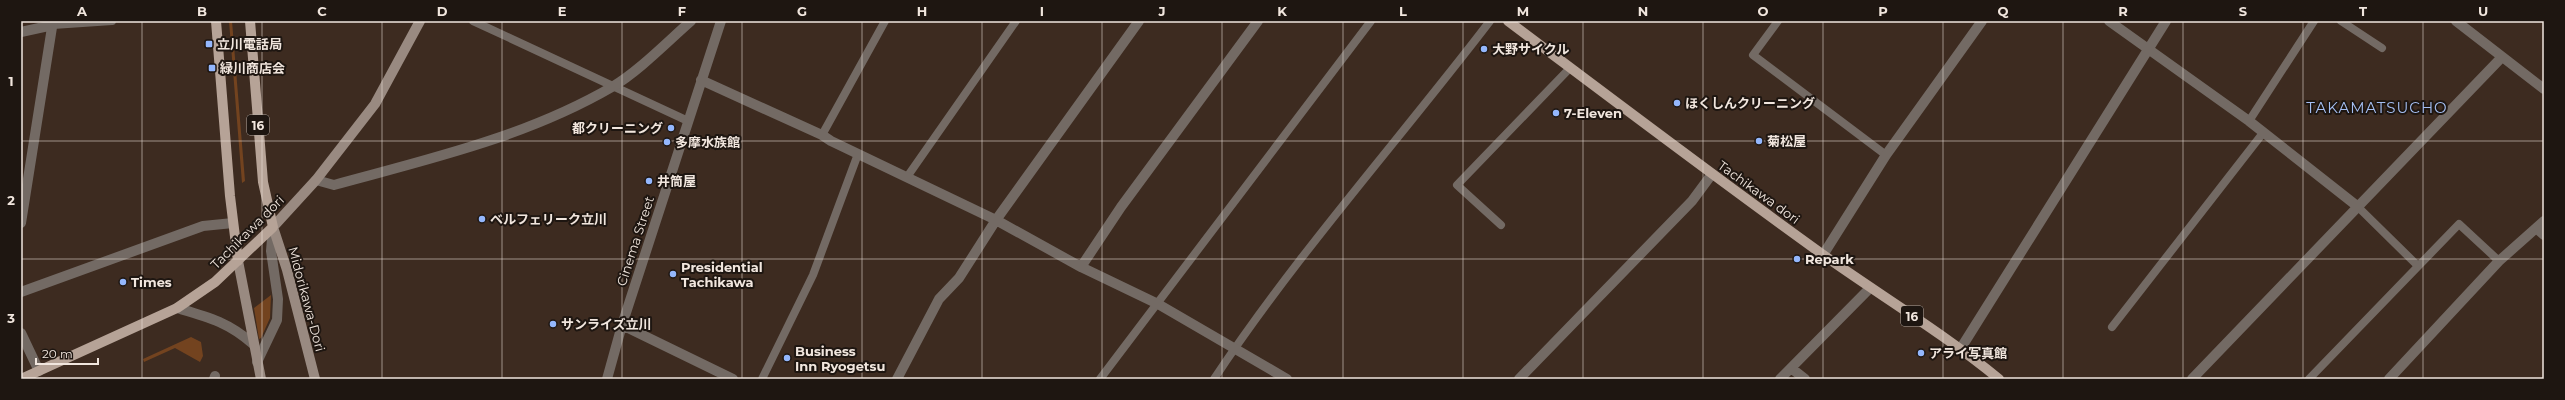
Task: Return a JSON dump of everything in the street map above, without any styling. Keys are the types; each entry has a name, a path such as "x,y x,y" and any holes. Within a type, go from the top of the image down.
{"main road":[{"path":"216,21 233,223 238,261"},
{"name":"16","path":"250,21 263,182 273,227"},
{"name":"Tachikawa dori","path":"1508,21 1823,255 1961,348 1999,379"},
{"name":"Tachikawa dori","path":"21,379 177,308 215,282 273,227"}],"street":[{"name":"Tachikawa dori","path":"273,227 316,180 375,104 420,21"},
{"path":"316,180 334,185 481,144 541,123 613,86 691,21"},
{"name":"Cinema Street","path":"607,379 622,325 721,21"},
{"path":"897,379 939,299 959,278 996,220 1139,21"},
{"path":"1082,267 1121,207 1258,21"},
{"path":"1823,255 1886,155 1982,21"},
{"path":"2109,21 2249,121 2357,206"},
{"path":"1961,348 2150,49 2166,21"},
{"path":"2456,21 2544,90"},
{"path":"21,32 53,23 21,223"},
{"path":"2192,379 2502,57"},
{"path":"701,80 822,135 858,154 996,220 1082,267 1158,304 1287,379"},
{"path":"1519,379 1692,201 1712,174"},
{"path":"21,292 203,226 233,223"},
{"path":"257,362 277,320 278,299 271,251 273,227"},
{"name":"Midorikawa-Dori","path":"273,227 287,270 315,379"},
{"path":"2389,379 2499,261 2542,228"},
{"path":"238,261 261,379"},
{"path":"1780,379 1870,288"},
{"path":"177,308 219,320 235,329 253,344"},
{"path":"622,325 733,379"},
{"path":"21,333 39,371"},
{"path":"1791,368 1805,379"}],"lane":[{"path":"53,23 112,21"},
{"path":"473,21 688,121"},
{"path":"822,135 885,21"},
{"path":"907,177 1016,21"},
{"path":"1100,379 1371,21"},
{"path":"1214,379 1234,349 1490,21"},
{"path":"1778,21 1753,55 1886,155"},
{"path":"2249,121 2314,21"},
{"path":"2341,21 2382,48"},
{"path":"1501,225 1458,185 1570,68"},
{"path":"2112,327 2263,133"},
{"path":"762,379 813,275 858,154"},
{"path":"2357,206 2417,265"},
{"path":"2309,379 2417,265 2459,224 2499,261"}],"shaded area":[{"path":"229,21 232,21 245,181 242,183"},
{"path":"271,295 270,318 261,338 259,339 254,308"},
{"path":"191,337 201,342 203,356 200,362 175,348 144,362 143,359"}],"place":[{"name":"立川電話局","path":"209,44"},
{"name":"大野サイクル","path":"1484,49"},
{"name":"緑川商店会","path":"212,68"},
{"name":"ほくしんクリーニング","path":"1677,103"},
{"name":"7-Eleven","path":"1556,113"},
{"name":"都クリーニング","path":"671,128"},
{"name":"菊松屋","path":"1759,141"},
{"name":"多摩水族館","path":"667,142"},
{"name":"井筒屋","path":"649,181"},
{"name":"ベルフェリーク立川","path":"482,219"},
{"name":"Repark","path":"1797,259"},
{"name":"Presidential Tachikawa","path":"673,274"},
{"name":"Times","path":"123,282"},
{"name":"サンライズ立川","path":"553,324"},
{"name":"アライ写真館","path":"1921,353"},
{"name":"Business Inn Ryogetsu","path":"787,358"}],"district":[{"name":"TAKAMATSUCHO","path":"2377,107"}]}
